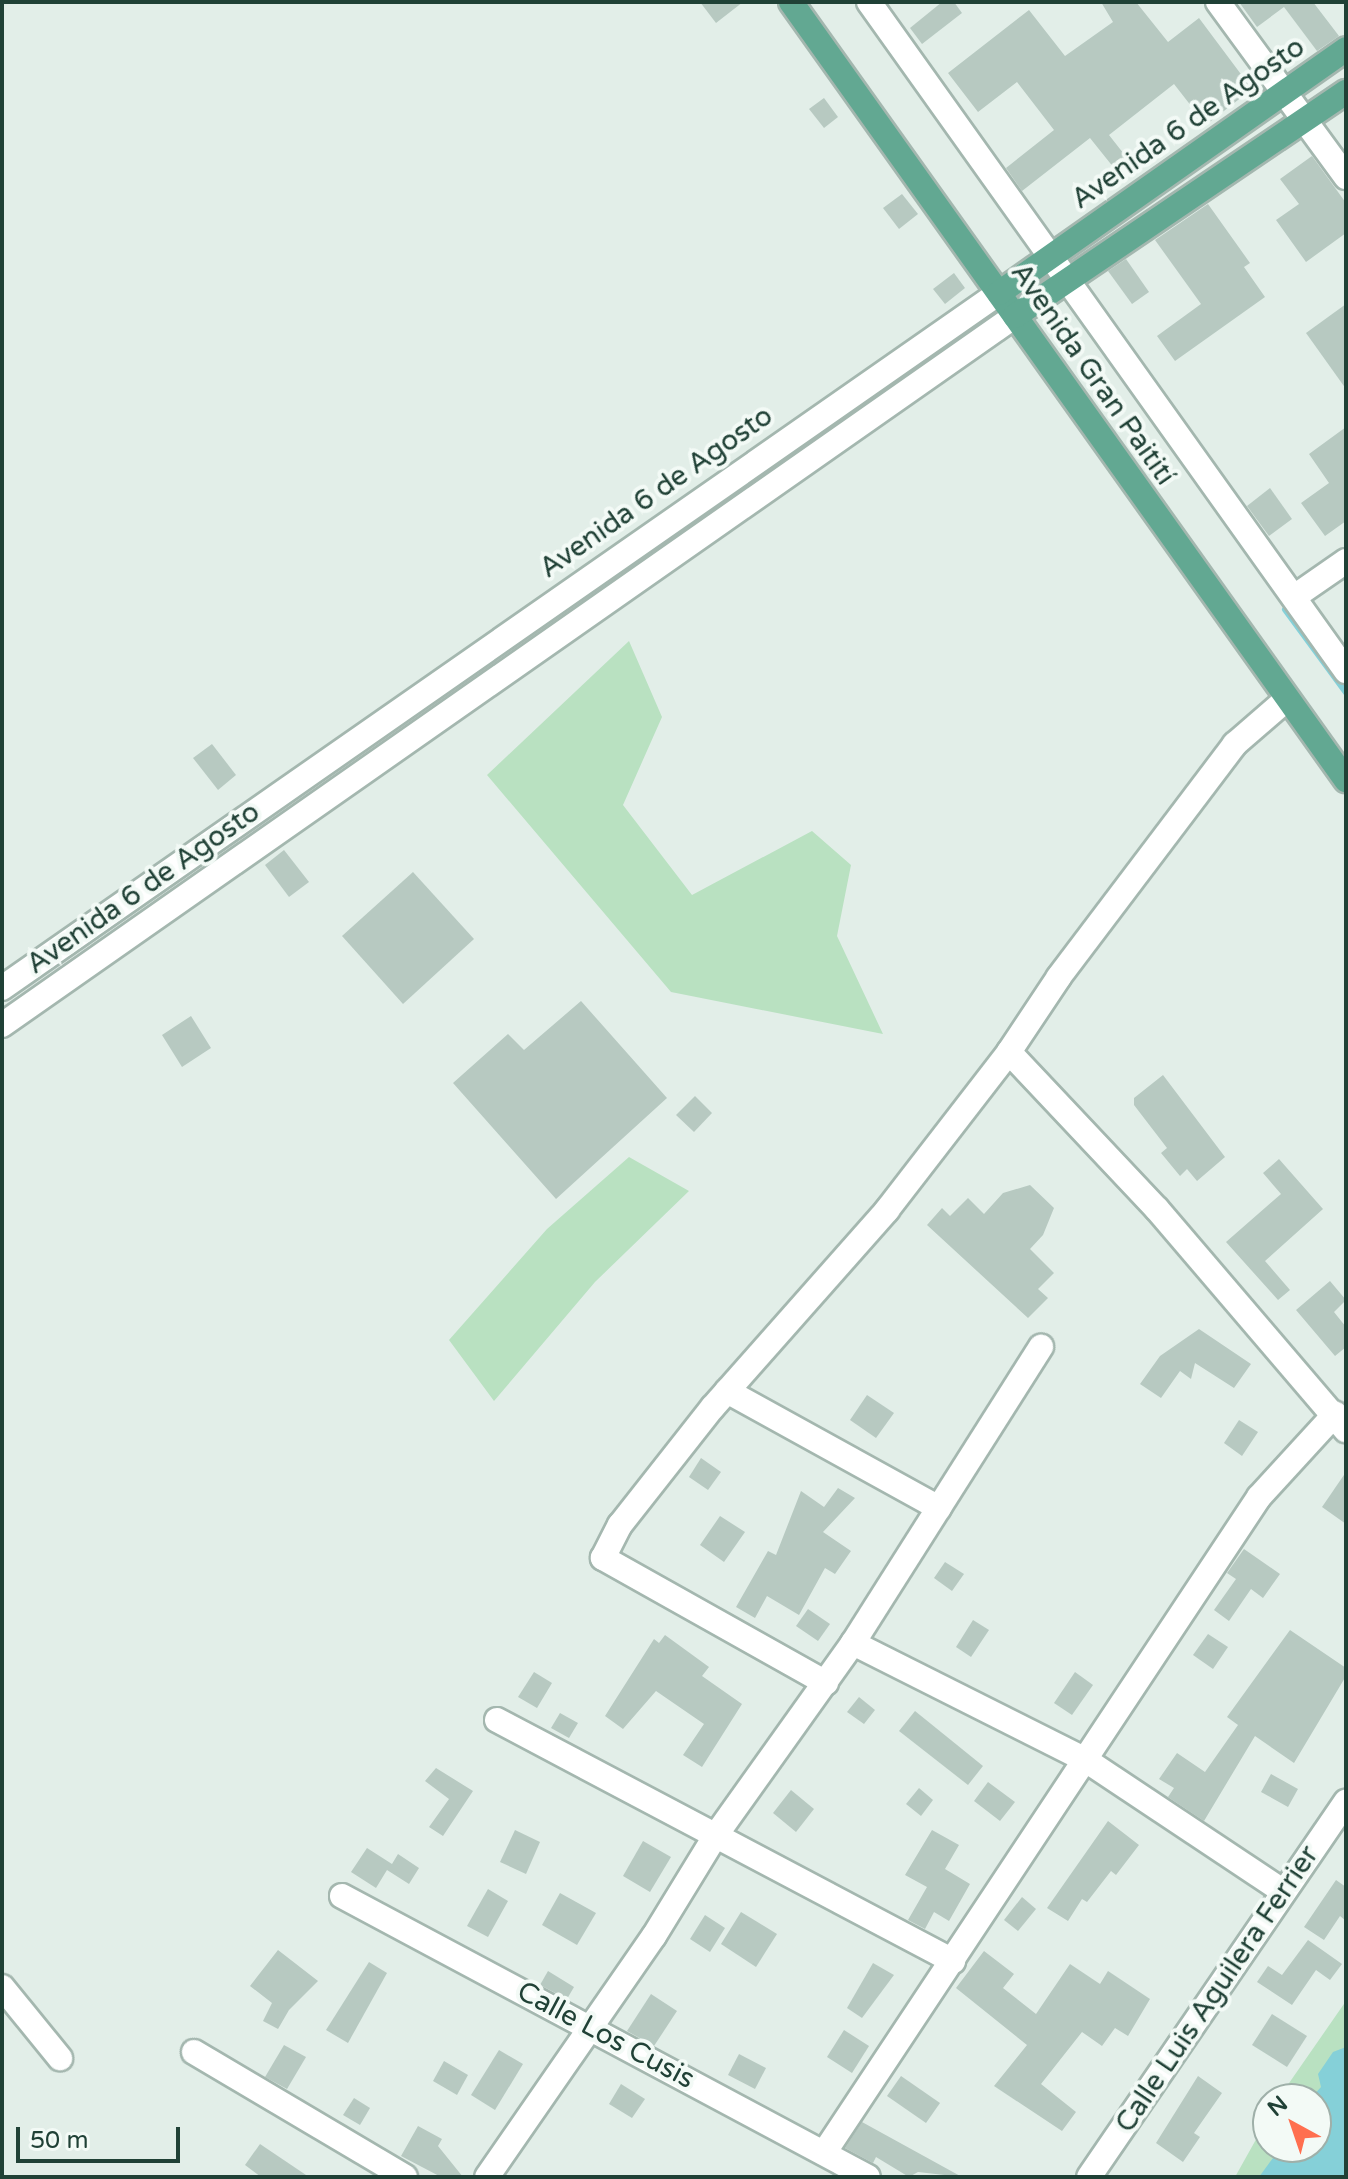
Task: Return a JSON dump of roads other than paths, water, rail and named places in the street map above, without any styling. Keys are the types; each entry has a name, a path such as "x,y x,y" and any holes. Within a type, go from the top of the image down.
{"main road":[{"name":"Avenida Gran Paitití","path":"791,2 1346,780"},
{"name":"Avenida 6 de Agosto","path":"999,293 1346,49"},
{"name":"Avenida 6 de Agosto","path":"1015,316 1346,92"}],"street":[{"path":"869,2 1065,283 1346,671"},
{"path":"1218,2 1346,177"},
{"name":"Avenida 6 de Agosto","path":"2,988 999,293"},
{"name":"Avenida 6 de Agosto","path":"2,1025 1015,316"},
{"path":"775,447 791,472"},
{"path":"1294,597 1346,561"},
{"path":"826,1683 603,1558 620,1525 727,1391 887,1210 1009,1052 1059,977 1235,744 1287,699"},
{"path":"240,821 256,845"},
{"path":"69,941 85,965"},
{"path":"824,2153 1259,1497 1340,1422 1157,1209 1009,1052"},
{"path":"487,2177 592,2027 716,1835 853,1643 1041,1347"},
{"path":"727,1391 939,1508"},
{"path":"853,1643 1084,1759 1283,1891"},
{"path":"497,1720 953,1961"},
{"name":"Calle Luis Aguilera Ferrier","path":"1089,2177 1346,1801"},
{"name":"Calle Los Cusis","path":"342,1896 868,2177"},
{"path":"2,1987 60,2058"},
{"path":"194,2052 405,2177"}],"water":[{"path":"1346,2047 1346,2177 1259,2177 1269,2163 1332,2163 1332,2083 1320,2083 1318,2074 1333,2052"}],"waterway":[{"path":"1285,609 1346,692"}]}
